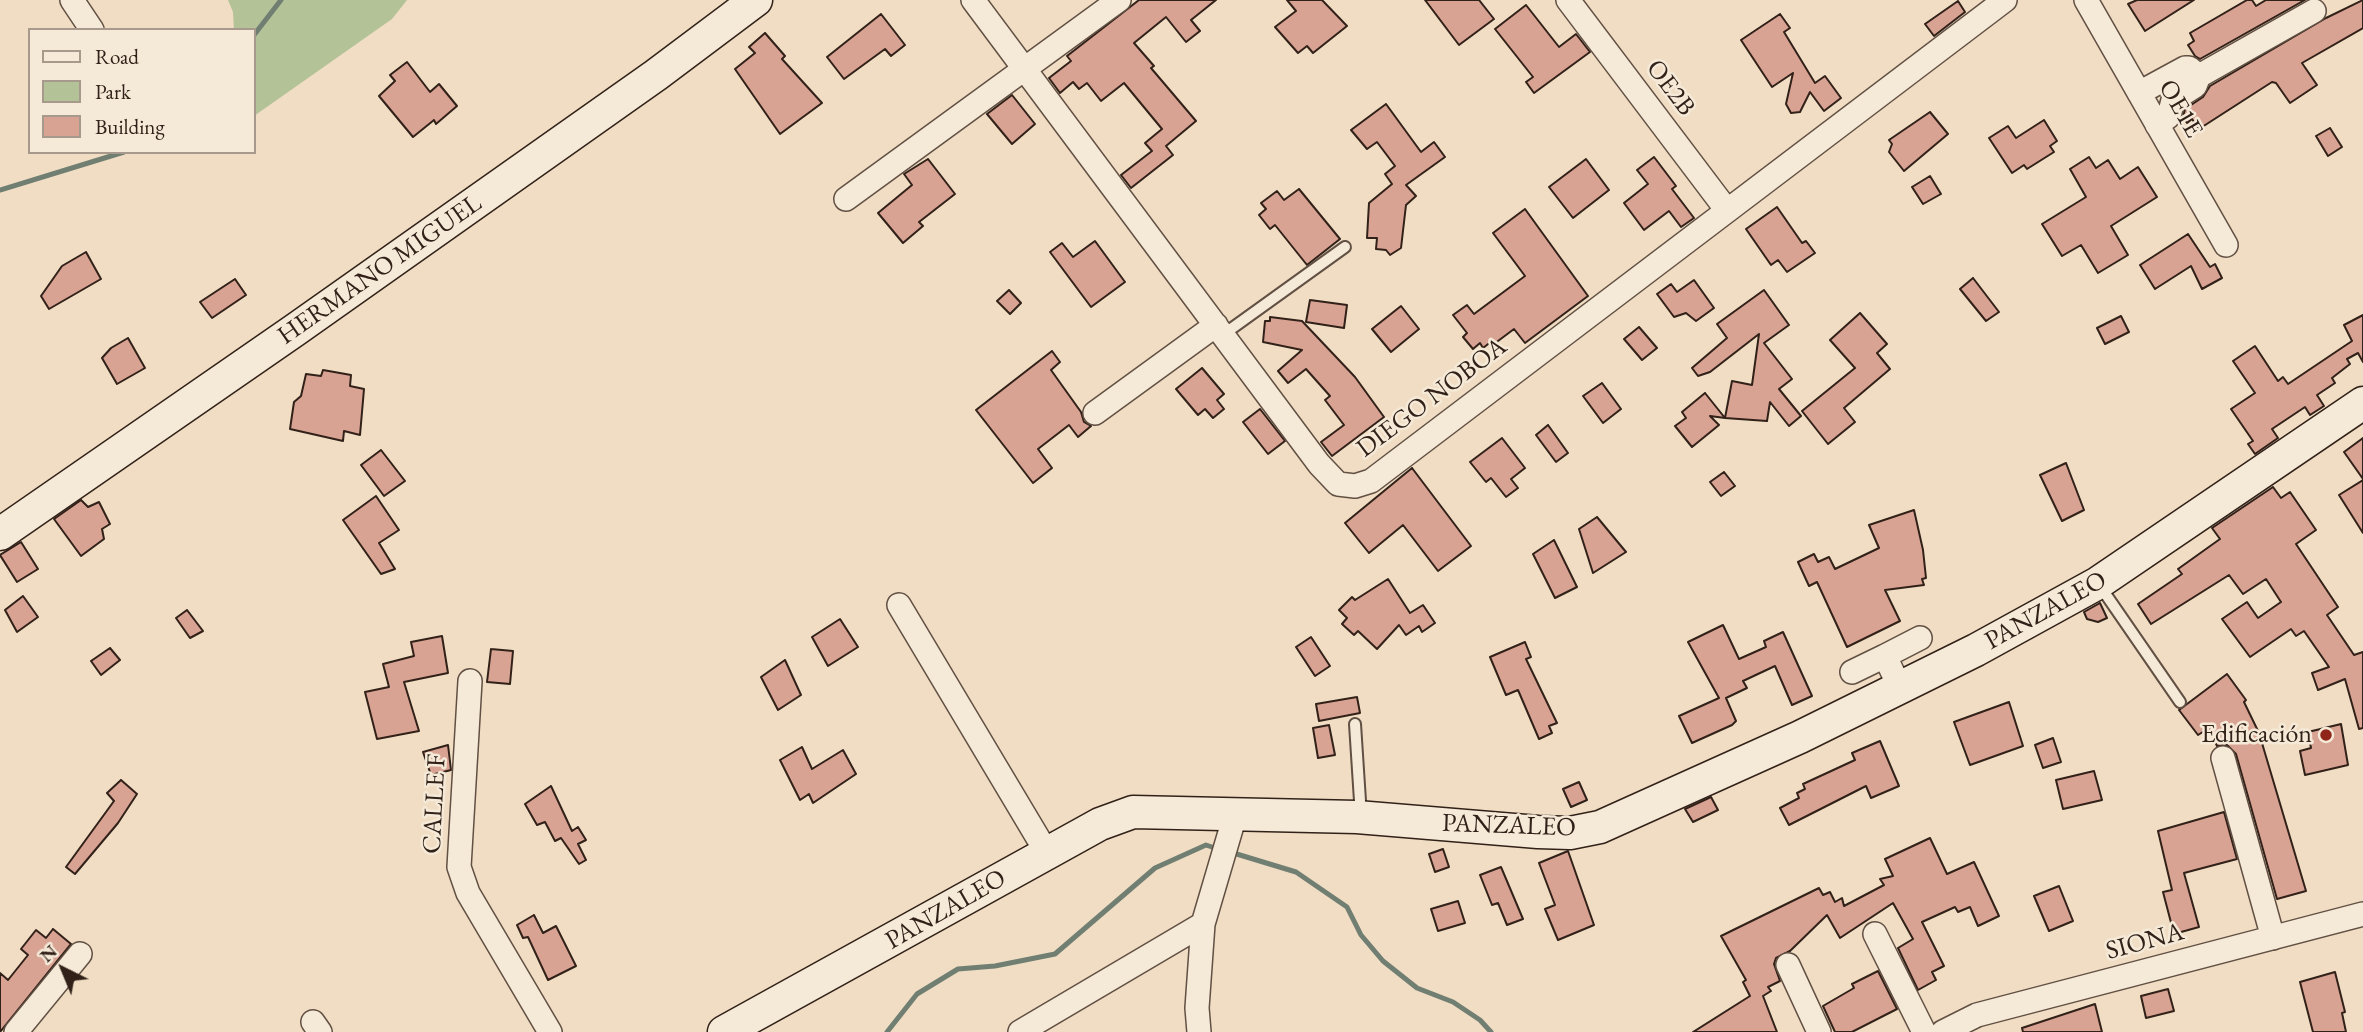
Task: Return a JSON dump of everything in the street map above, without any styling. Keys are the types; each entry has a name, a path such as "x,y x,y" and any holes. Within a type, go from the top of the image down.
{"street":[{"path":"72,0 91,28"},
{"name":"HERMANO MIGUEL","path":"0,534 307,323 656,75 756,0"},
{"name":"DIEGO NOBOA","path":"973,0 1329,477 1338,484 1355,486 1371,481 1726,209 2005,0"},
{"path":"846,199 1119,0"},
{"name":"OE2B","path":"1569,0 1726,209"},
{"name":"OE1E","path":"2086,0 2226,246"},
{"path":"2157,125 2169,116 2173,100 2195,86 2199,76 2314,11"},
{"path":"2139,93 2185,68 2199,76"},
{"path":"1095,413 1220,330"},
{"name":"PANZALEO","path":"724,1032 1100,824 1133,811 1357,817 1538,832 1570,833 1600,827 1900,688 2098,583 2363,403"},
{"path":"899,605 1047,853"},
{"path":"1852,672 1920,639"},
{"path":"1885,656 1900,688"},
{"name":"CALLE F","path":"470,681 459,867 468,893 550,1032"},
{"path":"2223,758 2273,938"},
{"path":"1199,1032 1197,1008 1203,924 1236,812"},
{"name":"SIONA","path":"1944,1032 1977,1015 2363,914"},
{"path":"1020,1032 1203,924"},
{"path":"1875,934 1924,1032"},
{"path":"16,1032 80,954"},
{"path":"1788,965 1819,1032"}],"lane":[{"path":"1220,330 1345,247"},
{"path":"2098,583 2180,702"},
{"path":"1354,724 1360,801 1357,817"}],"green space":[{"path":"228,0 407,0 392,19 256,115 256,28 234,28 233,12"}],"building":[{"path":"1139,0 1216,0 1191,20 1200,31 1186,42 1166,17 1134,43 1154,66 1151,68 1196,121 1166,146 1173,155 1131,188 1121,175 1152,151 1145,143 1162,129 1124,83 1101,101 1087,83 1079,89 1073,82 1060,93 1049,78 1071,61 1067,56"},
{"path":"1287,0 1322,0 1347,26 1313,53 1307,46 1298,53 1275,27 1296,11"},
{"path":"1425,0 1479,0 1494,19 1459,45"},
{"path":"2137,0 2194,0 2145,31 2128,4"},
{"path":"2247,0 2252,0 2256,6 2266,0 2305,0 2200,59 2195,56 2188,45 2194,41 2190,33"},
{"path":"2363,0 2363,28 2302,63 2317,85 2290,103 2276,83 2272,82 2199,129 2192,119 2187,123 2183,117 2185,109 2203,97 2210,86 2326,18"},
{"path":"1958,1 1965,12 1934,36 1925,24"},
{"path":"1526,5 1559,47 1576,34 1590,52 1534,93 1526,82 1533,77 1495,29"},
{"path":"881,14 905,45 891,56 885,49 844,79 827,57"},
{"path":"1780,14 1790,28 1784,32 1815,83 1825,76 1841,98 1824,111 1810,92 1800,112 1791,113 1786,104 1793,73 1772,87 1741,40"},
{"path":"765,33 785,56 782,59 822,103 780,134 735,69 755,53 749,47"},
{"path":"407,62 430,92 439,84 457,106 436,124 434,120 413,137 379,96 395,81 390,75"},
{"path":"1012,95 1035,124 1012,144 987,114"},
{"path":"1386,104 1421,152 1434,142 1445,157 1406,185 1416,196 1406,205 1401,248 1390,255 1386,250 1376,249 1377,238 1367,238 1369,203 1392,184 1385,174 1395,166 1377,142 1367,149 1351,130"},
{"path":"1930,112 1948,134 1904,171 1889,152 1892,144 1889,140"},
{"path":"2044,120 2057,141 2050,146 2054,152 2027,169 2024,165 2012,173 1989,138 2008,126 2016,138"},
{"path":"2330,128 2342,147 2328,156 2316,136"},
{"path":"1654,157 1676,186 1672,189 1694,218 1681,227 1669,211 1644,230 1624,203 1648,184 1637,170"},
{"path":"2089,157 2096,168 2108,160 2120,179 2138,167 2157,197 2111,226 2128,255 2098,273 2081,245 2062,256 2042,224 2086,197 2070,169"},
{"path":"928,159 955,194 919,222 923,226 903,243 878,213 912,185 904,174"},
{"path":"1586,159 1609,190 1573,218 1549,187"},
{"path":"1930,176 1941,194 1923,204 1912,187"},
{"path":"1299,189 1340,239 1307,265 1275,225 1270,229 1259,215 1266,209 1261,203 1277,191 1284,200"},
{"path":"1777,207 1802,243 1806,241 1815,253 1787,272 1778,260 1771,265 1746,229"},
{"path":"1525,209 1588,296 1525,343 1514,329 1494,344 1492,341 1483,348 1480,343 1473,349 1463,337 1467,333 1453,315 1467,305 1474,314 1525,276 1493,233"},
{"path":"2188,234 2210,267 2215,264 2222,278 2202,289 2191,266 2155,289 2140,265"},
{"path":"1095,241 1125,282 1091,307 1050,252 1062,243 1073,257"},
{"path":"86,252 101,279 49,309 41,296 62,266"},
{"path":"1973,278 1999,312 1986,321 1960,289"},
{"path":"235,279 246,295 212,318 200,302"},
{"path":"1694,280 1714,308 1696,321 1686,313 1674,317 1657,294 1671,284 1677,292"},
{"path":"1009,290 1021,303 1010,314 997,301"},
{"path":"1764,290 1789,325 1764,343 1792,379 1779,389 1801,416 1789,426 1770,402 1767,421 1725,418 1732,381 1752,385 1759,334 1710,372 1698,376 1692,368 1727,338 1717,324"},
{"path":"1310,300 1347,305 1344,328 1306,322"},
{"path":"1401,306 1419,329 1391,352 1372,329"},
{"path":"1860,313 1887,344 1877,353 1890,369 1844,408 1855,422 1828,444 1802,411 1855,368 1830,340"},
{"path":"2363,315 2363,362 2358,353 2347,359 2350,364 2332,378 2335,383 2317,395 2324,406 2310,415 2305,407 2272,429 2278,438 2255,454 2248,444 2253,441 2231,409 2255,393 2233,361 2255,346 2278,381 2283,377 2288,384 2352,341 2344,325"},
{"path":"2121,316 2129,332 2105,344 2097,328"},
{"path":"1270,317 1302,321 1355,377 1384,417 1332,456 1321,442 1344,425 1325,400 1330,396 1306,369 1288,383 1278,371 1302,350 1263,342 1265,321 1270,321"},
{"path":"1639,327 1657,348 1642,360 1624,339"},
{"path":"128,338 145,368 117,384 102,358 111,348"},
{"path":"1052,351 1060,362 1051,370 1081,412 1084,422 1091,426 1078,437 1069,425 1038,449 1052,468 1033,483 976,410"},
{"path":"1202,368 1224,394 1217,400 1224,409 1213,418 1205,409 1198,415 1176,389"},
{"path":"323,370 351,375 350,386 364,389 360,435 344,431 343,441 290,429 294,402 301,396 306,374 321,376"},
{"path":"1602,383 1621,409 1603,423 1583,396"},
{"path":"1705,393 1725,418 1710,416 1719,425 1692,447 1675,426 1686,418 1682,412"},
{"path":"1260,409 1285,441 1268,454 1243,422"},
{"path":"1548,425 1568,453 1556,462 1536,435"},
{"path":"1502,438 1525,468 1511,479 1518,488 1506,497 1491,478 1486,482 1470,462"},
{"path":"2363,438 2363,479 2344,452"},
{"path":"381,450 405,481 384,496 361,465"},
{"path":"2066,463 2084,510 2062,521 2040,475"},
{"path":"1412,468 1471,546 1438,571 1403,525 1369,553 1345,523"},
{"path":"1724,472 1735,486 1721,496 1710,482"},
{"path":"2363,480 2363,533 2339,495"},
{"path":"2273,487 2281,498 2290,492 2316,530 2296,544 2338,607 2327,615 2354,655 2363,652 2363,728 2359,729 2345,679 2318,690 2312,673 2329,667 2304,631 2296,636 2291,629 2250,657 2222,619 2247,602 2258,618 2281,602 2266,579 2243,594 2229,575 2151,624 2138,604 2182,574 2178,569 2220,539 2212,528"},
{"path":"376,496 399,530 379,543 395,569 381,574 343,520"},
{"path":"81,500 88,507 99,502 110,524 102,529 104,539 81,556 54,519"},
{"path":"1914,510 1923,550 1926,578 1922,579 1924,585 1885,590 1900,621 1847,647 1817,582 1809,586 1798,562 1814,554 1818,562 1829,557 1835,569 1879,548 1869,525"},
{"path":"1597,517 1626,552 1593,573 1579,529"},
{"path":"1554,540 1577,587 1555,598 1533,554"},
{"path":"21,542 38,569 17,582 0,555"},
{"path":"1388,579 1410,613 1423,605 1435,623 1422,632 1419,626 1406,635 1399,625 1377,649 1358,631 1354,635 1342,624 1347,618 1339,610 1352,597 1355,600"},
{"path":"23,596 38,617 17,632 5,610"},
{"path":"2100,603 2107,618 2098,622 2087,619 2084,612"},
{"path":"187,610 203,631 190,638 176,618"},
{"path":"840,619 858,647 828,666 812,637"},
{"path":"1723,625 1739,659 1766,647 1764,641 1783,632 1812,696 1792,705 1775,666 1743,681 1747,688 1726,698 1736,721 1732,725 1692,743 1679,716 1719,698 1688,642"},
{"path":"442,636 448,673 404,682 419,731 377,739 365,692 389,687 383,664 414,656 411,642"},
{"path":"1311,637 1330,666 1315,676 1296,647"},
{"path":"1525,642 1531,657 1526,659 1557,723 1549,726 1552,733 1539,739 1518,690 1506,695 1490,657"},
{"path":"110,648 120,660 101,675 91,661"},
{"path":"491,649 513,651 510,684 487,682"},
{"path":"785,660 801,695 778,710 761,677"},
{"path":"2227,674 2246,700 2244,702 2259,733 2306,891 2277,899 2236,754 2227,745 2217,746 2209,728 2198,735 2179,710"},
{"path":"1357,697 1360,713 1319,721 1316,704"},
{"path":"2009,702 2023,746 1970,765 1954,722"},
{"path":"2341,724 2348,765 2305,775 2300,751 2311,748 2308,732"},
{"path":"1329,725 1335,755 1318,758 1313,728"},
{"path":"2053,738 2061,762 2043,768 2035,745"},
{"path":"1880,741 1899,786 1871,798 1866,786 1789,825 1780,808 1799,798 1797,793 1805,789 1803,784 1855,760 1852,753"},
{"path":"448,745 451,770 431,775 423,752"},
{"path":"802,747 812,769 843,750 856,774 813,803 809,794 800,800 780,760"},
{"path":"2094,771 2102,800 2063,809 2056,780"},
{"path":"121,780 137,794 118,823 75,874 66,867 114,801 107,793"},
{"path":"1579,782 1587,800 1571,807 1563,789"},
{"path":"551,786 572,831 578,827 586,840 578,844 586,860 579,864 561,838 555,841 545,822 537,825 525,804"},
{"path":"1711,797 1718,810 1693,822 1685,809"},
{"path":"2224,812 2237,859 2184,873 2199,927 2174,934 2163,892 2172,890 2158,831"},
{"path":"1930,838 1947,874 1974,862 1999,916 1978,926 1970,907 1958,912 1955,907 1922,922 1944,966 1932,972 1936,980 1918,990 1898,948 1913,939 1893,903 1840,938 1827,915 1790,951 1776,958 1774,964 1780,981 1768,987 1771,991 1763,996 1777,1032 1693,1032 1750,996 1743,982 1746,980 1721,936 1819,888 1823,895 1830,892 1835,902 1842,898 1844,906 1884,885 1880,879 1893,876 1885,859"},
{"path":"1443,849 1449,867 1435,872 1429,854"},
{"path":"1568,851 1594,925 1558,940 1545,909 1555,905 1539,863"},
{"path":"1501,867 1523,919 1507,925 1498,903 1492,905 1480,875"},
{"path":"2059,886 2073,921 2049,931 2034,896"},
{"path":"1458,901 1465,923 1438,931 1431,909"},
{"path":"534,915 543,933 556,926 576,966 548,980 528,937 523,938 517,925"},
{"path":"53,929 71,944 0,1032 0,973 8,980 28,955 21,949 36,930 46,938"},
{"path":"1878,971 1897,1009 1852,1032 1835,1032 1823,1006 1854,988 1852,984"},
{"path":"2335,972 2345,1012 2342,1013 2346,1032 2313,1032 2300,982"},
{"path":"2168,989 2174,1011 2146,1018 2141,996"},
{"path":"2095,1004 2102,1032 2023,1032 2022,1028"}],"waterway":[{"path":"256,32 281,0"},
{"path":"0,190 117,154"},
{"path":"887,1032 917,994 958,969 995,966 1055,954 1155,868 1206,845 1218,849"},
{"path":"1230,852 1296,872 1347,907 1361,935 1383,961 1417,988 1453,1002 1480,1020 1491,1032"}],"place":[{"name":"Edificación","path":"2326,735"}]}
